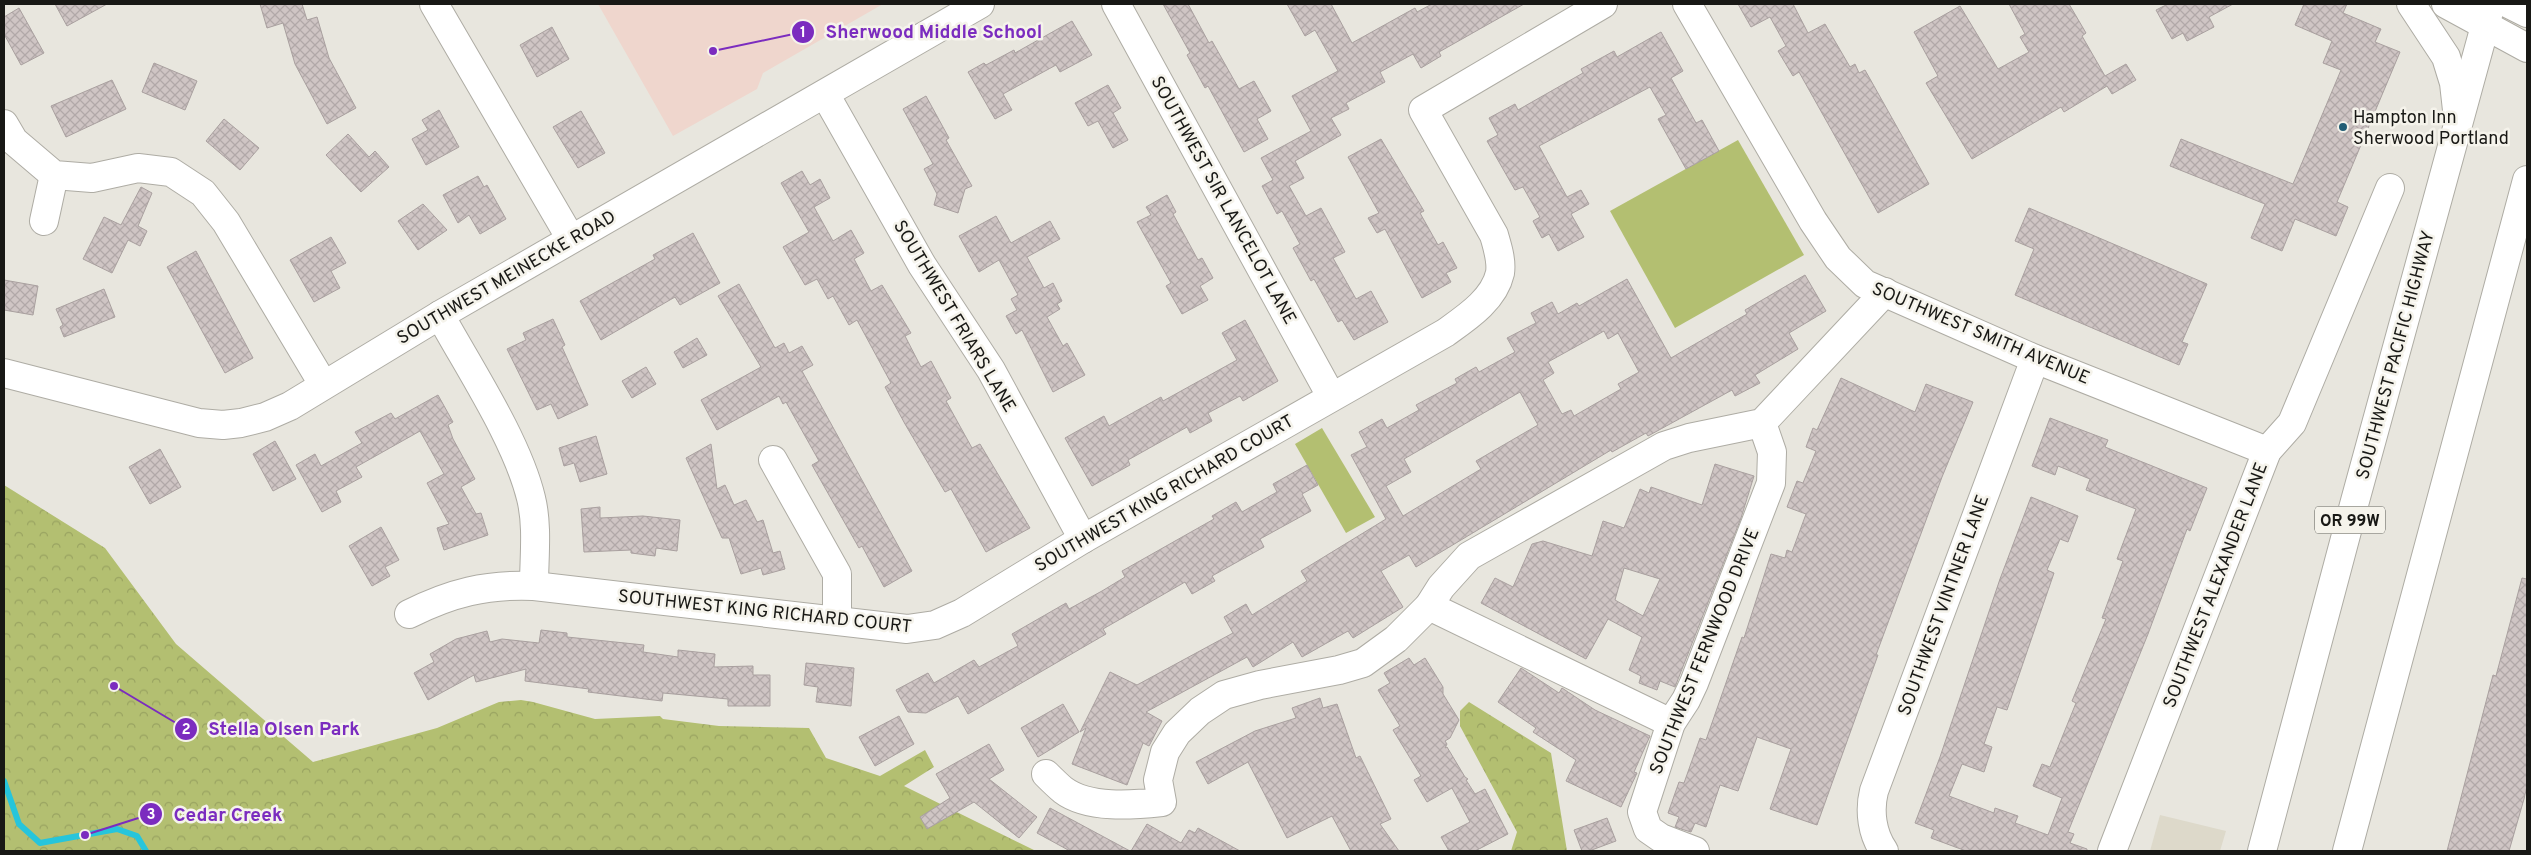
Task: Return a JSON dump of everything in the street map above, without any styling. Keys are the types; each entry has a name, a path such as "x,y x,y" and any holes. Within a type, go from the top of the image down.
{"main road":[{"path":"434,4 571,239"},
{"name":"SOUTHWEST MEINECKE ROAD","path":"4,373 185,420 223,425 254,420 275,413 571,239 980,4"},
{"name":"SOUTHWEST SIR LANCELOT LANE","path":"1116,4 1331,396"},
{"name":"SOUTHWEST KING RICHARD COURT","path":"409,614 440,599 470,590 504,584 908,629 935,625 962,613 1083,539 1331,396 1445,333 1474,313 1491,292 1500,273 1499,254 1494,234 1423,110 1604,4"},
{"name":"SOUTHWEST SMITH AVENUE","path":"1687,4 1813,220 1838,258 1865,284 2035,359 2267,450"},
{"path":"2411,4 2446,57 2454,83 2458,121"},
{"path":"2446,4 2488,14 2527,48"},
{"path":"2510,4 2527,13"},
{"name":"SOUTHWEST PACIFIC HIGHWAY","path":"2262,851 2488,14"},
{"name":"SOUTHWEST FRIARS LANE","path":"825,94 922,265 991,370 1083,539"},
{"path":"4,124 14,141 54,175 92,178 138,168 171,172 203,193 226,222 323,384"},
{"path":"44,221 54,175"},
{"path":"2347,851 2524,204 2527,180"},
{"name":"SOUTHWEST ALEXANDER LANE","path":"2112,851 2267,450 2292,423 2390,188"},
{"path":"1046,774 1064,791 1084,799 1120,806 1162,802 1158,780 1164,752 1177,733 1200,710 1224,695 1260,685 1339,670 1363,663 1396,639 1429,606 1441,587 1469,556 1642,456 1689,438 1762,423 1885,292"},
{"path":"440,315 496,417 525,480 532,500 534,586"},
{"name":"SOUTHWEST VINTNER LANE","path":"1884,851 1874,827 1870,805 1874,791 2035,359"},
{"name":"SOUTHWEST FERNWOOD DRIVE","path":"1695,851 1661,838 1648,829 1642,812 1671,723 1686,700 1694,683 1771,484 1772,452 1762,423"},
{"path":"773,460 836,574 837,620"},
{"path":"1429,606 1671,723"},
{"path":"2355,823 2366,851"}],"shaded area":[{"path":"598,4 883,4 763,73 757,89 673,136"},
{"path":"2160,815 2226,831 2220,851 2150,851"}],"green space":[{"path":"1738,140 1804,255 1675,328 1610,211"},
{"path":"1322,428 1375,517 1346,533 1295,444"},
{"path":"4,485 105,548 176,644 313,762 437,728 499,702 521,700 595,719 660,716 663,719 719,726 809,728 826,758 880,776 925,750 934,767 904,786 1036,851 4,851"},
{"path":"1469,702 1551,753 1567,851 1511,851 1517,832 1460,726 1460,711"}],"building":[{"path":"55,4 107,4 67,26"},
{"path":"260,4 302,4 307,20 317,17 329,58 356,108 327,124 295,64 283,23 267,28"},
{"path":"1163,4 1188,4 1209,43 1212,41 1239,89 1254,81 1271,111 1257,119 1268,139 1244,152 1208,86 1205,88 1187,55 1190,53"},
{"path":"1287,4 1331,4 1352,43 1415,8 1417,12 1432,4 1524,4 1439,52 1441,56 1421,68 1413,54 1380,72 1385,82 1346,103 1349,109 1331,118 1341,135 1295,161 1304,178 1289,186 1306,216 1321,208 1345,252 1333,258 1356,299 1371,291 1388,322 1354,340 1342,320 1338,322 1314,279 1311,281 1293,248 1300,244 1282,211 1277,214 1262,186 1273,180 1261,158 1311,131 1292,96 1338,71 1315,30 1305,36"},
{"path":"1738,4 1793,4 1808,33 1825,24 1850,67 1855,64 1859,73 1865,70 1929,184 1878,213 1799,72 1793,76 1778,51 1786,46 1770,17 1751,27"},
{"path":"2009,4 2069,4 2086,33 2082,36 2105,76 2126,64 2136,80 2112,94 2107,86 2064,112 2061,107 1972,159 1926,83 1938,76 1914,32 1960,6 1998,69 2029,52 2020,37 2025,34"},
{"path":"2168,4 2233,4 2209,17 2214,27 2187,41 2183,33 2172,39 2156,10"},
{"name":"Hampton Inn Sherwood Portland","path":"2304,4 2347,4 2343,13 2381,29 2375,42 2400,52 2337,202 2348,207 2336,236 2295,219 2282,251 2251,238 2265,204 2170,166 2181,139 2293,184 2341,70 2323,63 2332,41 2295,25"},
{"path":"19,8 44,53 21,65 4,34 4,17"},
{"path":"1072,21 1092,55 1060,72 1056,65 1003,94 1012,110 995,119 968,72 1014,50 1015,53"},
{"path":"552,27 569,59 537,77 520,45"},
{"path":"1661,32 1683,71 1671,78 1696,123 1702,120 1719,151 1686,169 1658,119 1666,115 1650,87 1539,146 1567,197 1581,190 1589,204 1571,214 1584,237 1558,251 1549,234 1542,238 1533,221 1540,217 1523,187 1515,190 1487,141 1498,135 1489,118 1515,104 1518,110 1583,73 1581,69 1614,51 1617,57"},
{"path":"154,63 197,81 185,110 142,92"},
{"path":"112,80 126,109 66,137 51,106"},
{"path":"1108,85 1121,108 1113,113 1128,140 1113,148 1098,121 1088,126 1075,103"},
{"path":"926,96 949,138 946,140 972,186 965,189 958,213 934,205 937,194 924,169 933,164 903,109"},
{"path":"439,110 459,147 426,165 412,139 428,130 422,120"},
{"path":"581,111 605,153 578,168 553,127"},
{"path":"224,119 259,148 240,170 206,141"},
{"path":"348,134 369,157 375,151 389,167 361,192 326,155"},
{"path":"1381,139 1424,211 1420,213 1438,245 1443,242 1457,268 1446,273 1451,282 1422,298 1385,229 1377,233 1368,218 1379,213 1348,157"},
{"path":"802,171 810,185 820,179 830,198 814,207 833,241 851,230 864,253 854,259 871,291 882,285 911,333 905,336 921,367 931,361 951,398 946,401 972,448 980,444 1030,528 986,552 951,489 945,492 905,424 885,387 891,383 857,320 849,325 833,296 828,299 817,279 805,285 783,247 809,232 781,183"},
{"path":"478,176 484,187 487,185 506,219 480,234 469,215 458,223 443,195"},
{"path":"141,187 152,193 138,226 147,231 140,246 128,240 112,273 83,259 104,217 121,225"},
{"path":"1167,195 1176,212 1173,214 1198,260 1202,258 1213,278 1200,286 1208,300 1182,314 1166,286 1171,283 1137,222 1151,215 1146,207"},
{"path":"423,204 447,230 418,250 398,221"},
{"path":"2029,208 2207,284 2182,342 2188,344 2179,365 2015,295 2034,249 2015,241"},
{"path":"996,216 1011,243 1050,221 1060,239 1027,257 1044,288 1053,283 1062,301 1057,304 1060,309 1047,317 1063,346 1067,343 1085,375 1053,392 1022,330 1016,334 1006,316 1017,310 1011,299 1018,295 999,260 979,272 959,236"},
{"path":"693,233 720,283 680,305 675,297 601,340 580,301 655,259 653,255"},
{"path":"331,237 346,263 331,271 340,288 314,302 290,260"},
{"path":"196,251 253,358 225,373 167,267"},
{"path":"1805,275 1826,311 1789,333 1798,349 1755,375 1760,383 1735,396 1732,390 1648,436 1646,433 1612,452 1611,450 1416,567 1409,555 1381,571 1403,607 1353,638 1348,631 1302,657 1293,642 1253,667 1247,657 1146,712 1162,721 1149,746 1143,743 1127,785 1072,764 1086,728 1080,732 1110,672 1137,685 1233,633 1224,617 1246,604 1252,615 1307,581 1301,571 1386,519 1351,455 1367,447 1359,432 1382,419 1387,428 1419,410 1416,405 1457,383 1455,379 1476,367 1479,372 1515,352 1507,338 1536,323 1531,313 1552,302 1558,314 1577,303 1579,306 1627,279 1671,358 1747,314 1745,310","holes":["1604,331 1608,339 1618,333 1639,372 1618,384 1621,389 1574,416 1571,410 1562,414 1543,380 1554,373 1548,362","1520,392 1538,425 1476,461 1481,469 1403,516 1386,486 1411,472 1404,459"]},
{"path":"4,280 38,286 33,315 4,310"},
{"path":"739,284 775,348 784,343 789,353 802,346 813,365 802,371 912,571 884,587 862,546 859,548 812,465 819,461 786,402 783,404 779,396 717,430 701,400 761,367 718,296"},
{"path":"104,289 115,317 64,337 60,327 63,325 56,309"},
{"path":"553,319 565,345 562,347 588,405 558,419 551,404 537,410 507,349 526,340 523,333"},
{"path":"1245,320 1278,381 1243,401 1240,396 1208,413 1212,421 1190,433 1187,427 1128,460 1130,465 1092,486 1065,438 1104,416 1109,426 1161,397 1163,401 1237,360 1222,333"},
{"path":"697,338 707,355 683,368 674,352"},
{"path":"646,367 656,384 632,398 622,381"},
{"path":"1841,378 1915,412 1926,384 1973,402 1942,477 1876,655 1878,655 1817,825 1770,809 1791,749 1757,737 1738,791 1720,785 1706,827 1695,823 1691,832 1675,827 1679,817 1668,813 1679,782 1684,783 1700,738 1706,740 1742,637 1744,638 1771,554 1785,558 1787,550 1792,552 1806,514 1787,507 1797,481 1803,483 1816,451 1806,447 1813,428 1817,430"},
{"path":"438,395 453,422 448,425 453,439 475,479 461,487 476,514 481,513 488,535 444,550 437,528 449,524 427,483 444,474 420,431 356,467 362,477 336,491 341,502 322,512 296,465 315,454 321,466 362,443 355,432 391,413 395,419"},
{"path":"2050,418 2108,440 2105,447 2207,488 2190,531 2187,529 2148,634 2068,832 2074,834 2070,843 2087,849 2087,851 1966,851 1931,838 1934,830 1915,823 1940,757 2000,579 2031,497 2078,516 2068,542 2060,539 2047,570 2054,573 2007,710 1997,707 1984,744 1992,747 1984,772 1962,764 1949,796 1994,813 1995,808 2018,816 2015,823 2048,835 2062,798 2033,786 2042,764 2050,767 2076,703 2072,701 2106,619 2102,618 2123,561 2117,559 2136,509 2086,490 2090,479 2058,466 2055,475 2032,466"},
{"path":"596,436 607,474 580,482 574,463 564,466 559,448"},
{"path":"275,441 296,479 273,491 253,454"},
{"path":"711,444 717,489 725,485 734,505 746,500 757,522 763,520 773,553 780,551 785,569 763,575 761,568 741,574 729,538 722,538 686,458"},
{"path":"160,449 181,487 150,504 129,467"},
{"path":"1715,464 1754,476 1741,518 1675,687 1660,681 1657,690 1639,683 1641,676 1629,670 1642,637 1608,619 1586,659 1481,603 1495,578 1513,587 1532,544 1543,541 1592,556 1603,521 1624,528 1640,489 1649,493 1651,487 1702,505","holes":["1624,568 1660,579 1643,616 1615,600"]},
{"path":"1307,465 1318,485 1302,494 1311,511 1260,539 1264,547 1212,576 1215,581 1192,594 1185,582 1103,629 1106,634 968,714 958,696 926,713 908,712 896,690 928,673 934,683 974,660 979,667 1018,646 1012,634 1066,603 1069,609 1102,591 1125,577 1122,571 1214,519 1212,516 1236,502 1242,512 1277,492 1273,484"},
{"path":"600,507 600,518 643,516 680,520 677,551 656,548 655,556 631,553 631,550 584,552 581,509"},
{"path":"381,527 399,560 385,567 390,576 372,586 349,546"},
{"path":"2522,578 2527,579 2527,786 2524,799 2509,851 2447,851 2493,675 2496,676"},
{"path":"541,630 567,633 567,637 644,645 643,652 678,657 678,650 715,654 714,667 753,666 753,675 770,675 770,706 728,706 728,699 663,693 662,701 588,692 589,689 525,681 526,669 476,682 474,675 428,700 414,673 434,662 430,654 456,639 487,631 490,642 502,639 539,643"},
{"path":"1409,658 1414,665 1425,658 1443,687 1443,694 1459,720 1450,738 1445,741 1447,744 1445,748 1447,747 1468,779 1466,780 1475,794 1485,789 1508,834 1475,851 1449,851 1441,837 1470,822 1452,788 1427,802 1414,780 1421,776 1393,730 1400,726 1378,690 1390,683 1384,673"},
{"path":"806,663 854,668 851,706 816,702 818,687 804,685"},
{"path":"1521,668 1559,693 1562,688 1595,710 1650,736 1634,772 1637,773 1621,807 1566,781 1576,760 1533,732 1536,728 1498,702"},
{"path":"1320,698 1323,708 1337,704 1356,758 1360,756 1391,819 1380,824 1399,851 1351,851 1332,816 1287,838 1248,762 1208,784 1196,762 1255,731 1296,718 1292,708"},
{"path":"1063,704 1079,732 1038,757 1021,728"},
{"path":"899,716 914,744 875,766 859,737"},
{"path":"989,744 1004,770 989,779 1037,817 1019,838 974,802 927,829 920,817 950,798 936,774"},
{"path":"1050,808 1130,851 1070,851 1037,833"},
{"path":"1607,818 1616,841 1589,851 1582,851 1574,830"},
{"path":"1147,824 1181,843 1189,830 1195,833 1198,828 1240,851 1131,851"}],"waterway":[{"path":"4,781 19,824 40,843 117,829 137,836 146,851"}],"place":[{"name":"Sherwood Middle School","path":"713,51"},
{"name":"Hampton Inn Sherwood Portland","path":"2343,127"},
{"name":"Stella Olsen Park","path":"114,686"},
{"name":"Cedar Creek","path":"85,835"}]}
